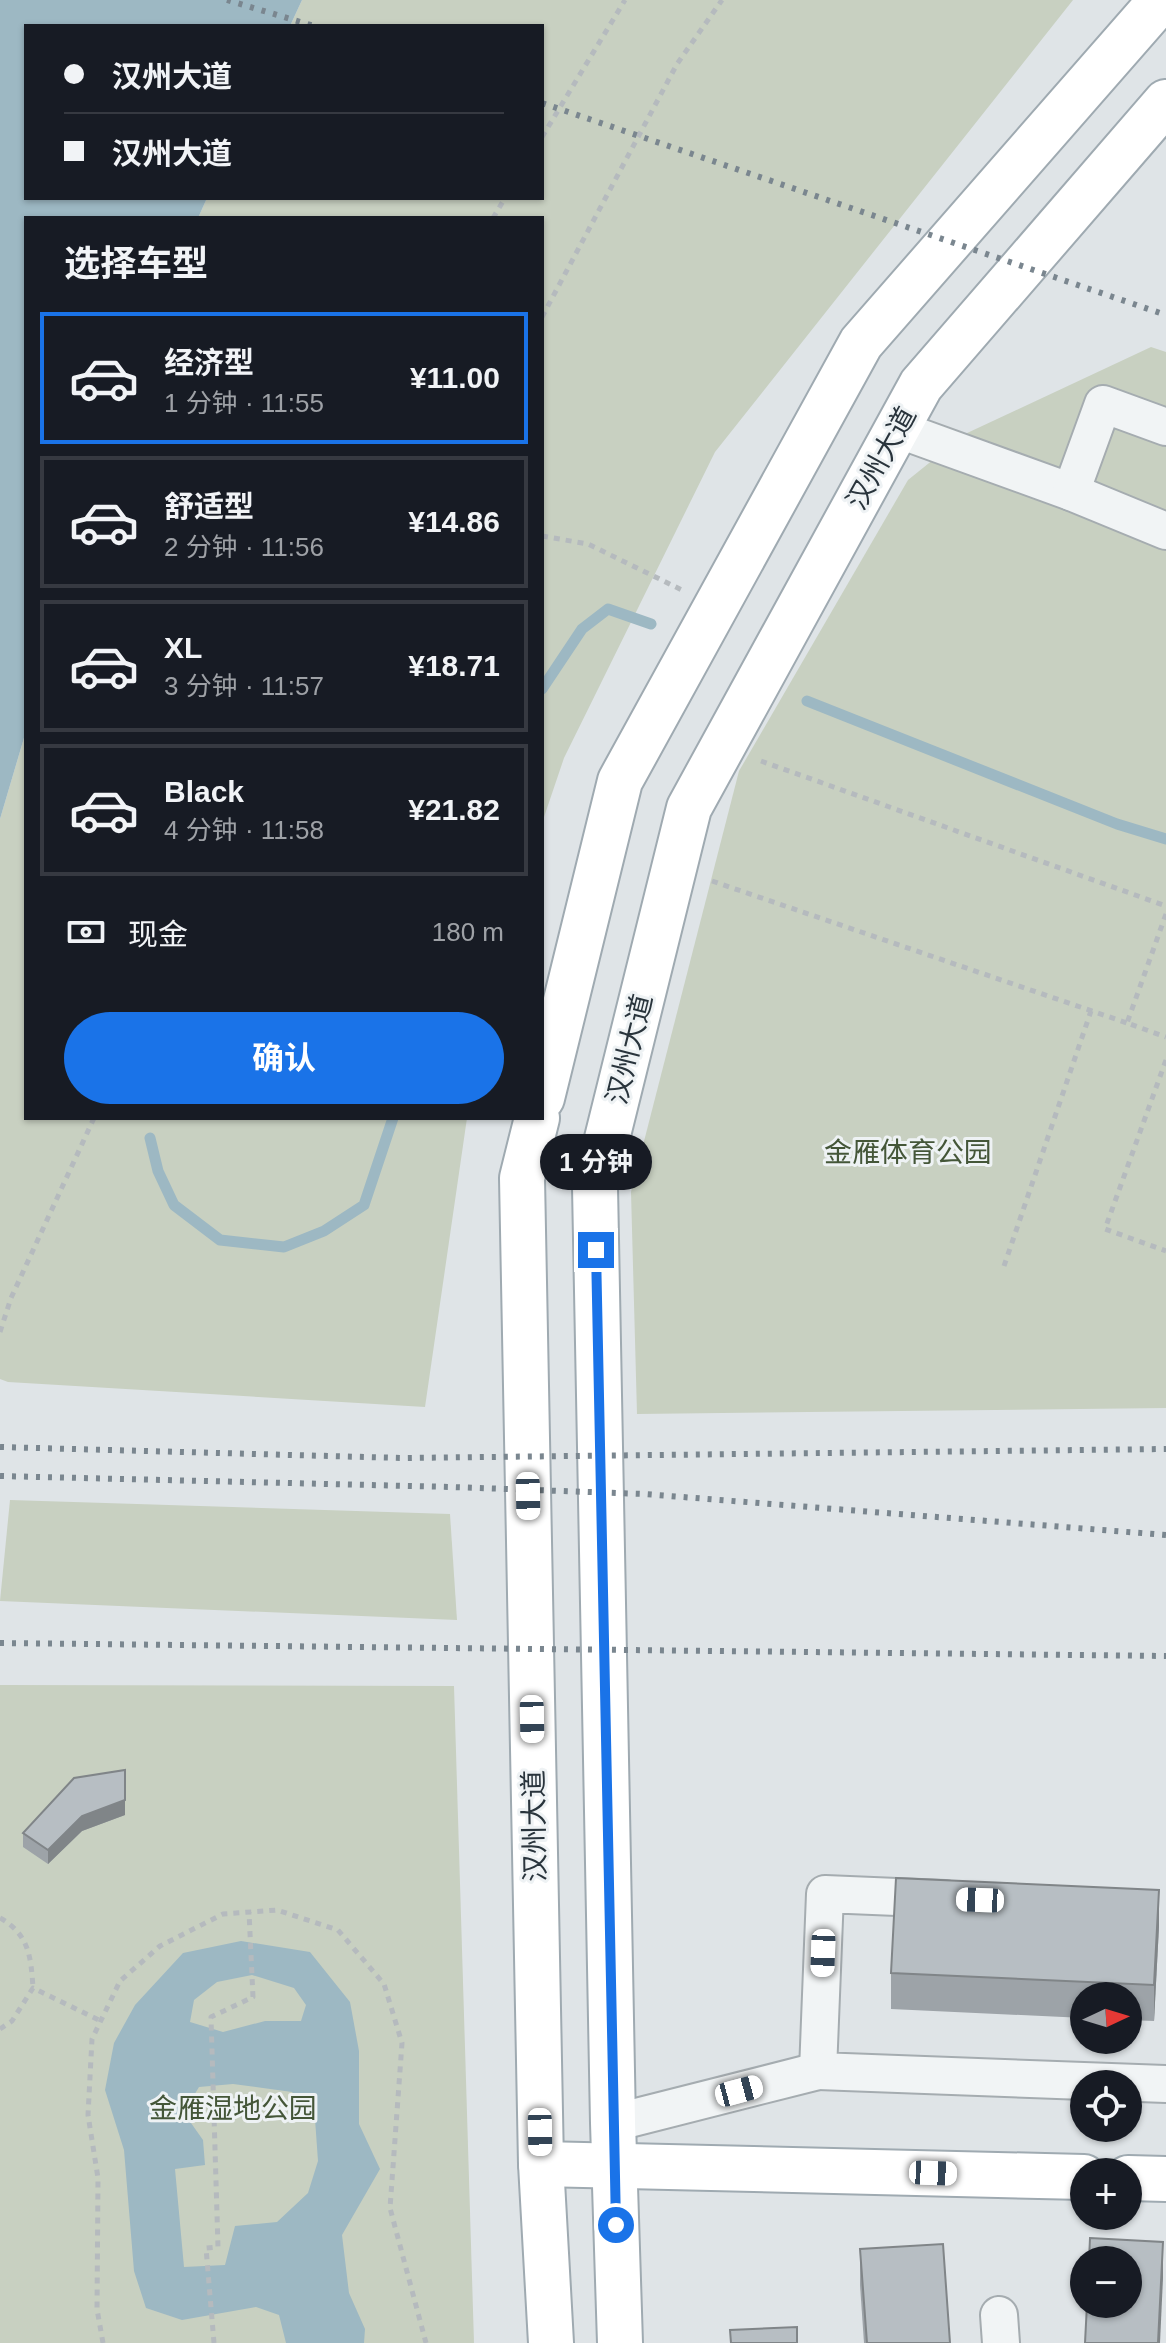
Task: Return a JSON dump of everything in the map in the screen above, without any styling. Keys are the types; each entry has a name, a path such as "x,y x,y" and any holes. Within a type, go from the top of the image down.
{"main road":[{"path":"544,1090 620,781 861,343 1161,0"},
{"name":"汉州大道","path":"620,2343 595,1187 689,808 921,385 1166,102"},
{"name":"汉州大道","path":"536,1120 522,1178 541,2164 551,2343"},
{"path":"541,2164 614,2145 1070,2176"},
{"path":"1142,2178 1166,2179"}],"lane":[{"path":"1071,492 1103,404 1166,427"},
{"path":"897,429 1071,492 1166,531"},
{"path":"818,2071 825,1894 980,1900"},
{"path":"614,2145 818,2071 1166,2084"}],"path":[{"path":"544,134 625,0"},
{"path":"544,313 677,64 722,0"},
{"path":"544,536 588,544 715,607"},
{"path":"722,747 1166,906"},
{"path":"674,868 1166,1037"},
{"path":"1127,1023 1166,914"},
{"path":"1004,1266 1091,1011"},
{"path":"1166,1060 1105,1229 1166,1251"},
{"path":"0,1332 11,1298 93,1120"},
{"path":"103,2343 97,2309 98,2178 88,2115 92,2039 120,1981 160,1946 223,1914 277,1910 338,1930 384,1984 402,2043 390,2208 426,2343"},
{"path":"214,2343 206,2248 218,2247 211,2017 253,1997 249,1912"},
{"path":"0,1918 15,1926 31,1954 33,1988 12,2021 0,2029"},
{"path":"33,1988 101,2021"}],"green space":[{"path":"302,0 1073,0 715,452 564,758 544,817 544,216 199,216 206,200 544,200 544,24 291,24"},
{"name":"金雁体育公园","path":"1151,347 1166,352 1166,1408 637,1414 631,1192 739,771 908,480 965,434"},
{"path":"24,738 24,1120 467,1120 425,1407 8,1382 0,1379 0,819"},
{"path":"10,1500 450,1514 457,1620 0,1601"},
{"name":"金雁湿地公园","path":"0,1685 454,1686 474,2343 0,2343"}],"water":[{"path":"0,0 302,0 291,24 24,24 24,200 206,200 199,216 24,216 24,738 0,819"},
{"path":"241,1941 310,1952 350,2002 359,2051 359,2124 380,2169 342,2235 349,2293 365,2329 364,2343 286,2343 279,2315 256,2307 182,2320 146,2308 134,2271 124,2150 105,2090 114,2043 135,2005 183,1953","holes":["252,1975 294,1988 306,2005 301,2021 265,2021 223,2032 190,2022 194,2000 217,1982","233,2084 292,2092 315,2119 318,2161 308,2193 277,2222 235,2226 225,2265 184,2267 175,2169 205,2165 203,2140 191,2123 190,2102 199,2087"]}],"building":[{"path":"125,1770 125,1800 82,1816 48,1850 23,1833 74,1778"},
{"path":"896,1878 1159,1890 1154,1985 1142,1982 891,1973"},
{"path":"1090,2238 1163,2242 1158,2343 1085,2343 1086,2318 1142,2318 1142,2246 1090,2246"},
{"path":"943,2244 950,2343 867,2343 860,2249"},
{"path":"797,2327 797,2343 731,2343 730,2330"}],"waterway":[{"path":"544,686 582,629 608,609 651,624"},
{"path":"807,701 1117,824 1166,839"},
{"path":"150,1138 158,1171 174,1205 220,1240 284,1247 324,1231 364,1205 392,1120"}],"railway":[{"path":"227,0 307,24"},
{"path":"544,104 1166,315"},
{"path":"0,1447 402,1458 1166,1449"},
{"path":"0,1476 644,1494 1166,1535"},
{"path":"0,1643 1166,1656"}],"route":[{"path":"596,1250 616,2225"}]}
